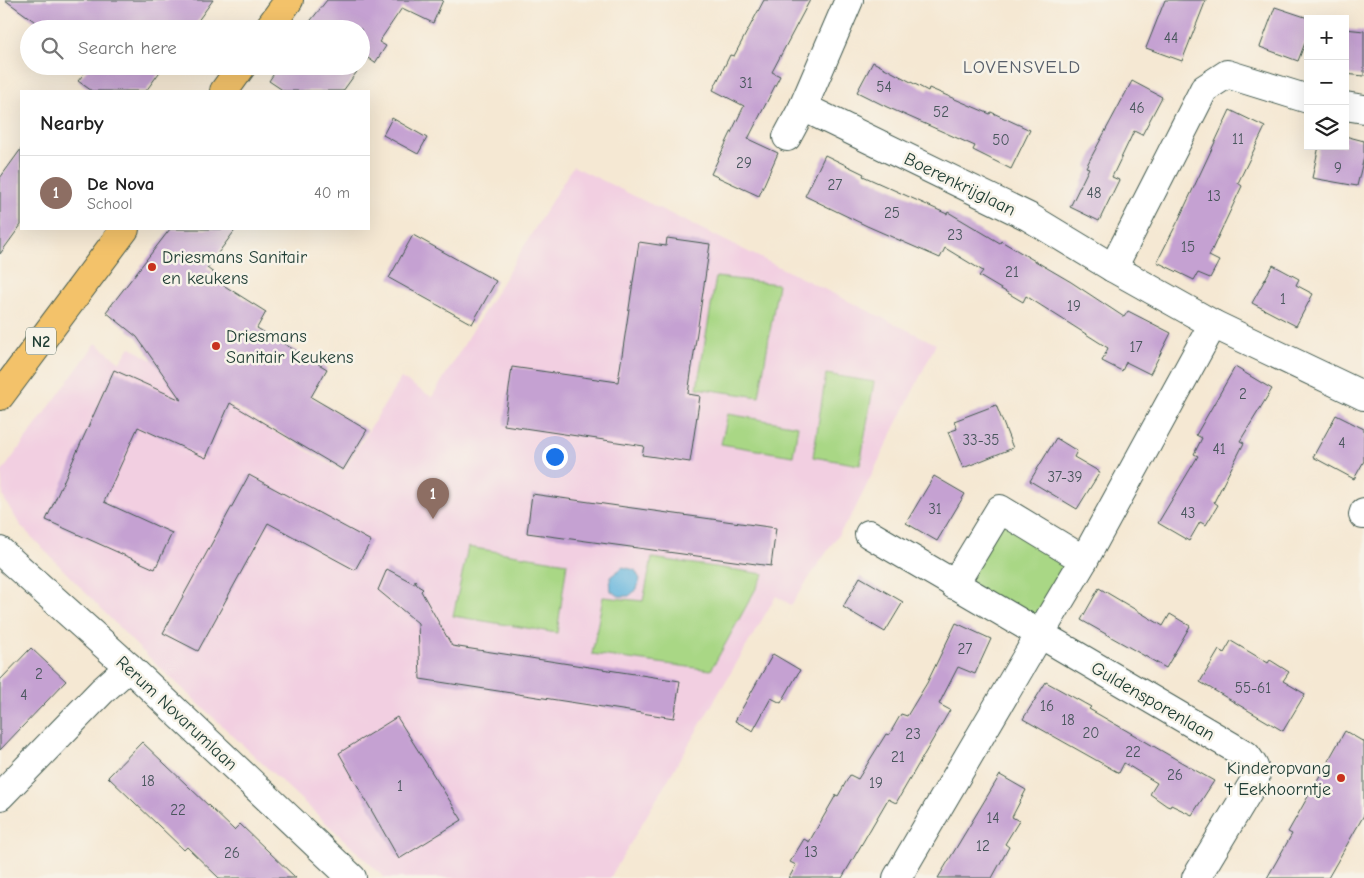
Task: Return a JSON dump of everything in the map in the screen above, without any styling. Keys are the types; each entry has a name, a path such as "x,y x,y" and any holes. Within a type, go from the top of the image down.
{"main road":[{"path":"275,20 289,0"},
{"path":"225,90 236,75"},
{"name":"N2","path":"0,396 124,230"}],"street":[{"path":"787,137 803,107 849,0"},
{"path":"1113,268 1204,89 1227,74 1304,98"},
{"name":"Boerenkrijglaan","path":"803,107 1029,217 1113,268 1212,324 1364,396"},
{"path":"1349,107 1364,109"},
{"path":"897,878 1084,560 1212,324"},
{"path":"954,585 1000,509 1084,560"},
{"name":"Guldensporenlaan","path":"868,534 1246,755 1256,768 1255,780 1196,878"},
{"name":"Rerum Novarumlaan","path":"0,551 128,667 352,878"},
{"path":"0,796 102,691 128,667"}],"shaded area":[{"path":"573,166 936,344 853,513 791,605 776,596 610,878 385,878 139,648 20,525 3,497 1,473 96,343 120,362 130,347 343,472 401,378 432,397"}],"green space":[{"path":"716,277 778,284 759,397 697,388"},
{"path":"826,374 874,382 860,465 813,457"},
{"path":"728,414 798,426 793,456 721,444"},
{"path":"1000,509 1084,560 1040,634 954,585"},
{"path":"468,547 567,563 557,633 453,616"},
{"path":"652,558 764,574 711,670 592,654 603,597 643,601"}],"water":[{"path":"623,567 635,570 640,579 637,589 629,596 619,596 611,591 610,577"}],"building":[{"path":"5,0 213,0 199,20 33,20"},
{"path":"327,0 443,0 433,23 402,8 379,42 386,46 375,63 370,59 370,20 311,20"},
{"path":"764,0 810,0 772,72 780,76 748,139 778,153 759,196 711,174 744,106 713,90 730,55 734,56"},
{"path":"1165,0 1206,0 1182,61 1146,48"},
{"path":"1275,7 1304,17 1304,45 1298,61 1260,47"},
{"path":"1349,29 1364,31 1364,76 1349,74"},
{"path":"873,62 928,91 929,88 990,114 991,112 1030,130 1011,169 973,150 975,146 857,92"},
{"path":"83,75 158,75 147,90 91,90 78,81"},
{"path":"273,75 355,75 344,90 282,90 269,81"},
{"path":"1132,81 1162,97 1142,135 1134,131 1112,177 1119,180 1099,221 1070,207 1089,168 1086,167"},
{"path":"1230,110 1265,127 1238,183 1242,186 1209,256 1219,261 1210,278 1198,273 1194,280 1157,262"},
{"path":"392,118 427,138 418,154 383,135"},
{"path":"1349,137 1364,141 1364,157 1357,186 1312,178 1318,150 1349,150"},
{"path":"20,150 20,226 0,254 0,178"},
{"path":"825,155 864,174 863,176 947,214 948,212 1071,282 1124,317 1128,311 1171,333 1150,374 1126,362 1122,371 1102,361 1108,348 1026,296 1023,302 979,276 983,271 945,248 940,258 805,196"},
{"path":"169,230 235,230 207,268 215,274 212,278 266,312 257,328 327,369 311,397 367,430 343,470 230,403 206,458 138,427 104,502 172,533 155,569 46,520 114,370 181,400 137,337 106,312"},
{"path":"413,235 496,281 472,324 389,278"},
{"path":"667,238 710,244 688,394 700,396 690,462 642,455 644,446 504,425 512,367 618,382 639,242 666,246"},
{"path":"1273,265 1299,279 1296,285 1313,294 1296,326 1252,303"},
{"path":"1235,367 1272,389 1240,441 1244,443 1214,502 1218,505 1206,525 1200,522 1189,541 1158,523 1198,456 1194,454 1202,438 1196,435"},
{"path":"996,405 1013,448 963,468 948,432 957,429 954,421"},
{"path":"1336,415 1364,429 1364,461 1354,479 1313,457"},
{"path":"1056,438 1077,451 1074,457 1100,472 1077,509 1030,481"},
{"path":"249,475 371,541 355,570 268,523 198,651 163,633"},
{"path":"934,476 965,494 937,541 906,523"},
{"path":"532,494 776,528 771,566 527,533"},
{"path":"387,569 415,584 415,580 418,586 423,589 421,591 452,646 680,681 674,718 420,679 418,623 378,590"},
{"path":"860,577 903,602 885,632 843,607"},
{"path":"1099,588 1163,626 1170,614 1190,626 1166,668 1081,620"},
{"path":"956,623 991,639 975,674 958,667 939,704 950,710 896,803 888,799 842,878 789,878 796,865 790,862 804,839 809,842 836,795 838,796 850,775 858,779 886,734 889,735 901,714 907,716 927,683"},
{"path":"1231,641 1268,663 1270,660 1289,672 1283,681 1305,694 1283,731 1200,682 1219,650 1224,653"},
{"path":"31,648 66,681 0,750 0,680"},
{"path":"773,654 800,670 781,703 771,698 753,731 735,721"},
{"path":"1046,682 1214,781 1192,815 1171,805 1170,807 1167,806 1150,794 1157,783 1124,763 1119,773 1023,719"},
{"path":"397,717 462,820 399,859 339,753"},
{"name":"Kinderopvang 't Eekhoorntje","path":"1345,731 1364,742 1364,815 1328,878 1267,878 1292,834 1288,832"},
{"path":"142,742 234,830 240,824 296,878 219,878 187,847 184,850 108,777"},
{"path":"1000,775 1026,790 1012,817 1019,821 1005,844 1009,847 992,878 938,878"}],"place":[{"name":"Driesmans Sanitair en keukens","path":"152,267"},
{"name":"Driesmans Sanitair Keukens","path":"216,346"},
{"name":"De Nova","path":"433,519"},
{"name":"Kinderopvang 't Eekhoorntje","path":"1341,778"}],"district":[{"name":"LOVENSVELD","path":"1022,66"}]}
